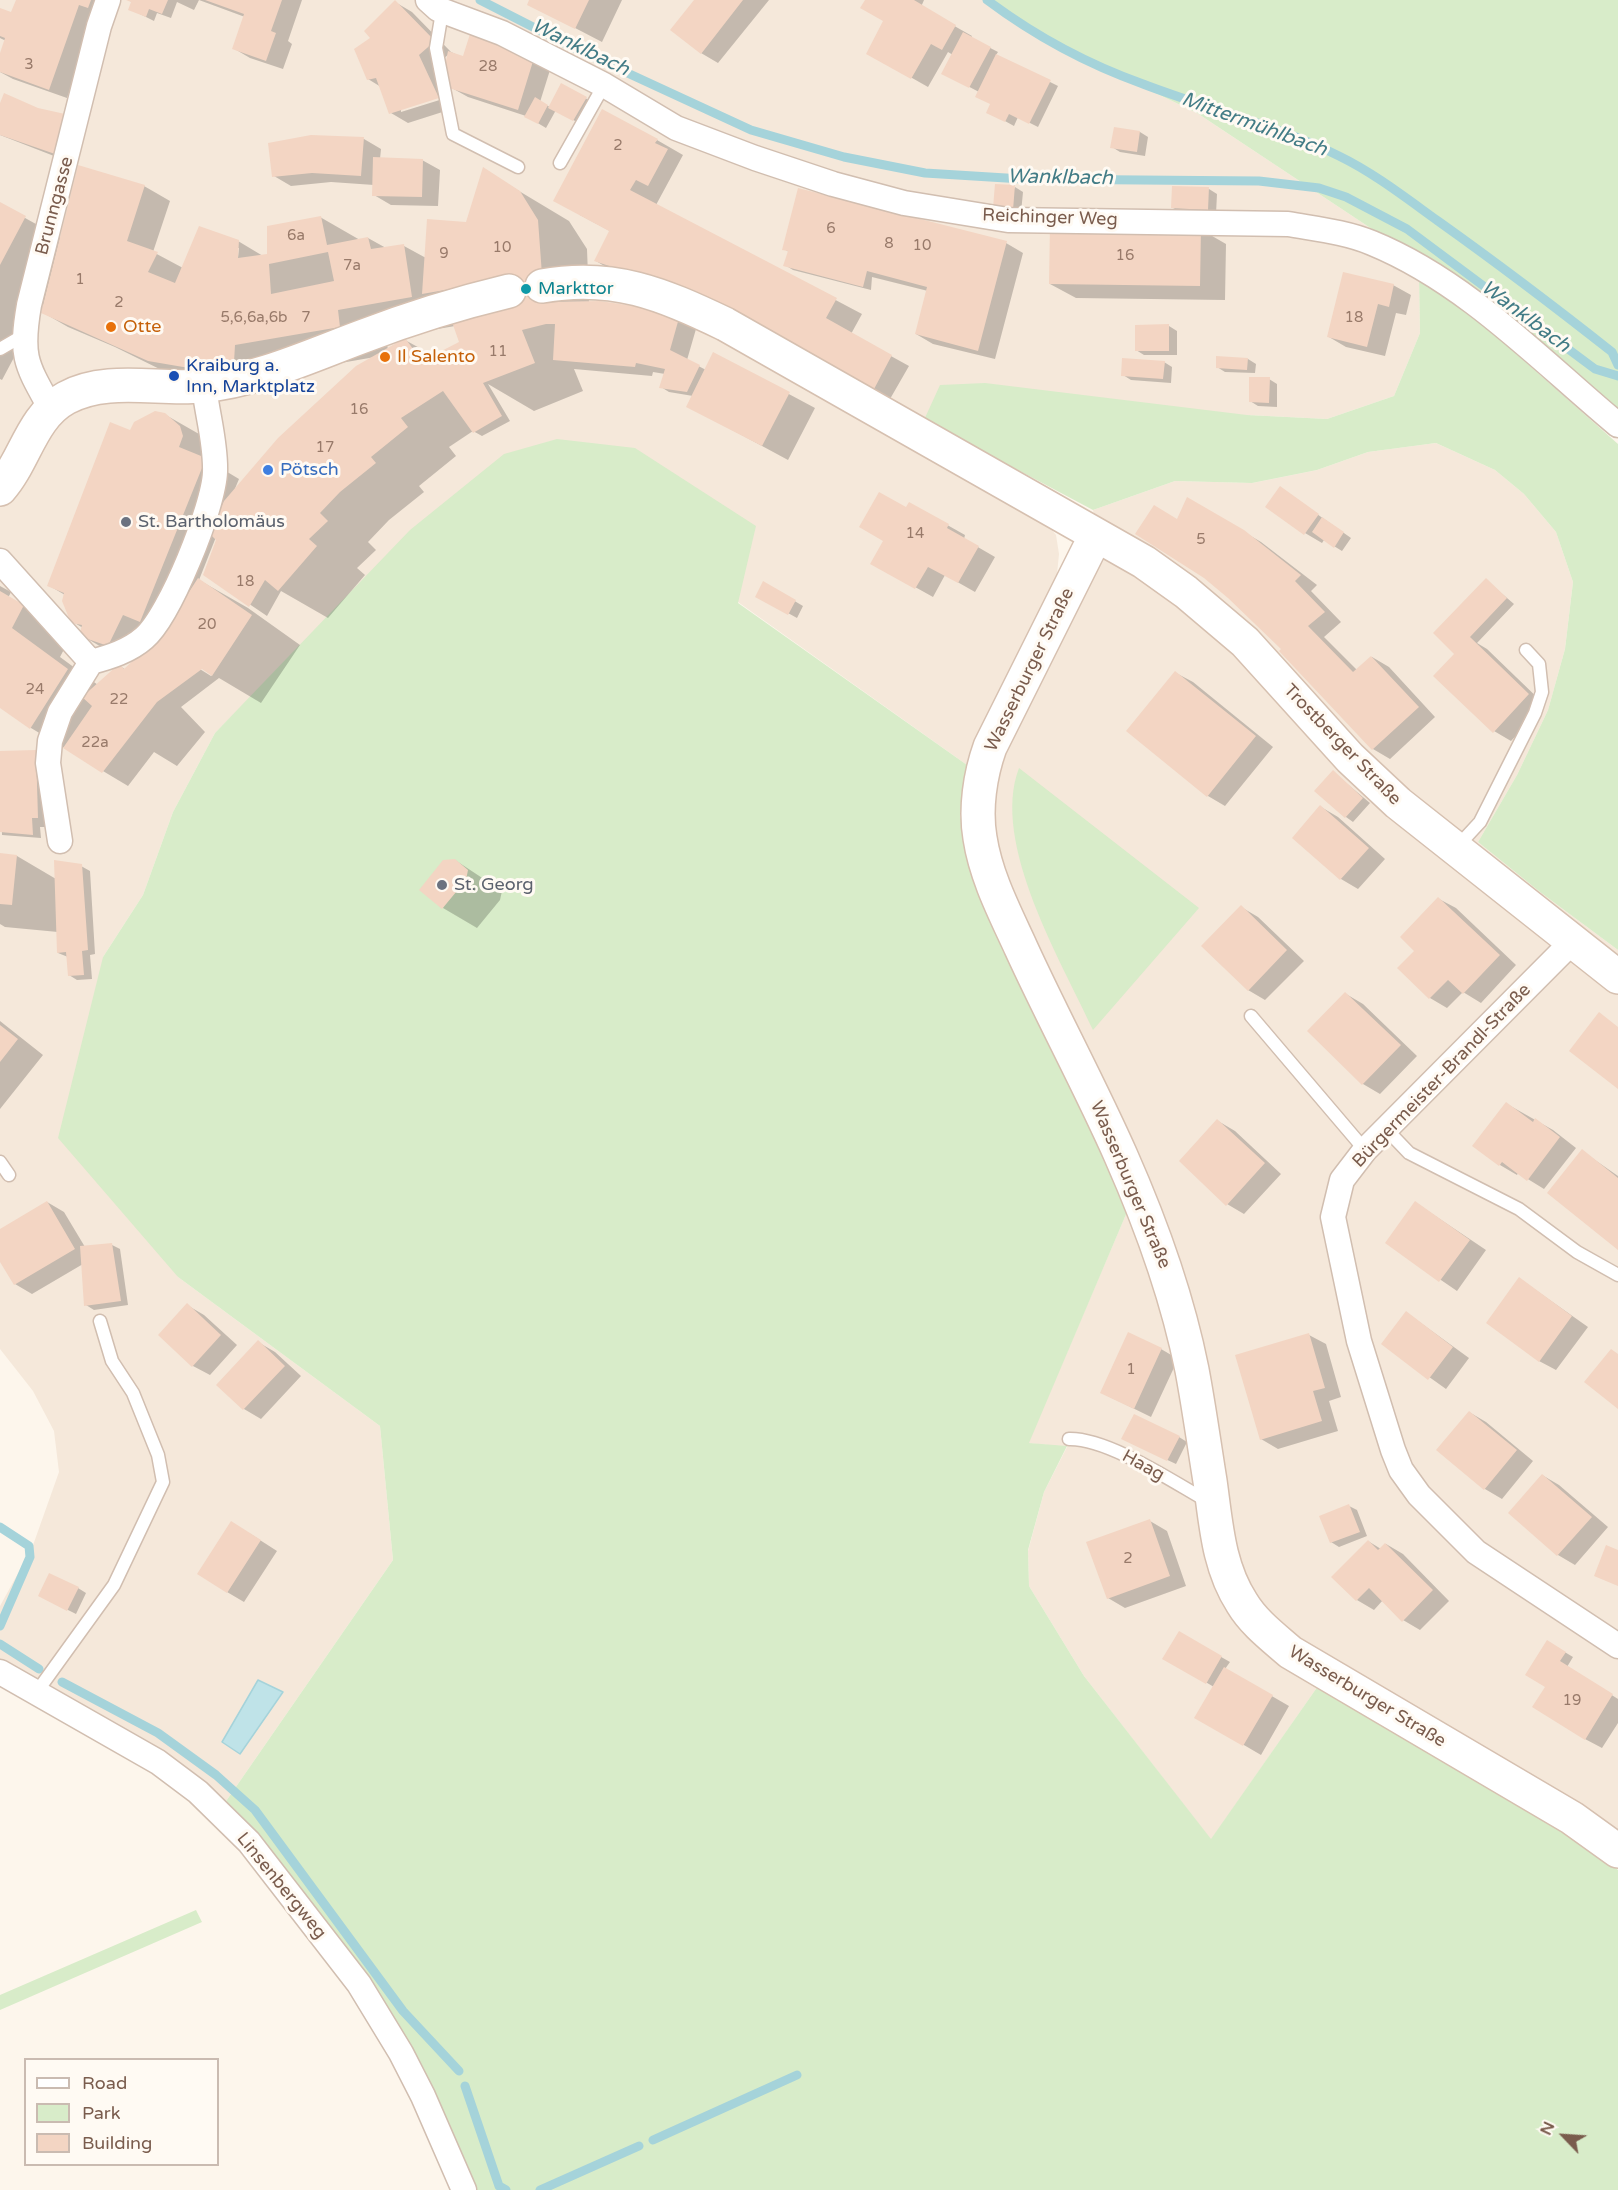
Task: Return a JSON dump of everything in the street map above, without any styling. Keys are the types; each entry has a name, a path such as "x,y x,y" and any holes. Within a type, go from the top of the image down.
{"main road":[{"name":"Trostberger Straße","path":"542,286 573,281 603,281 670,298 725,324 1144,562 1214,614 1245,642 1350,758 1398,803 1618,977"},
{"path":"0,489 12,475 37,426 51,409 64,399 93,389 115,386 166,388 204,386 249,376 442,308 509,291"},
{"name":"Wasserburger Straße","path":"1096,535 990,747 981,783 978,810 980,838 986,864 1003,909 1120,1154 1158,1242 1182,1317 1199,1409 1219,1550 1242,1604 1258,1624 1290,1652 1572,1818 1618,1851"}],"street":[{"name":"Brunngasse","path":"51,409 27,364 24,335 29,305 99,26 108,0"},
{"name":"Reichinger Weg","path":"433,5 501,33 604,85 686,132 833,184 904,203 1008,220 1288,224 1333,232 1370,242 1402,256 1487,312 1618,425"},
{"path":"60,841 48,763 50,741 60,712 91,662 117,655 145,638 167,605 181,577 208,505 215,473 204,386"},
{"path":"0,561 91,662"},
{"name":"Bürgermeister-Brandl-Straße","path":"1572,942 1365,1150 1342,1180 1333,1217 1359,1341 1392,1450 1401,1470 1419,1495 1476,1552 1618,1646"},
{"name":"Linsenbergweg","path":"0,1672 158,1762 198,1792 249,1842 359,1984 401,2053 423,2096 464,2190"}],"lane":[{"path":"433,5 441,18 436,48 453,134 518,167"},
{"path":"560,163 604,85"},
{"path":"0,349 24,335"},
{"path":"1456,849 1480,822 1535,713 1542,692 1539,664 1526,650"},
{"path":"1251,1016 1365,1150"},
{"path":"1386,1129 1409,1153 1519,1209 1577,1252 1618,1275"},
{"path":"0,1162 9,1175"},
{"path":"36,1693 114,1585 163,1482 158,1455 133,1393 112,1361 100,1321"},
{"name":"Haag","path":"1069,1439 1084,1438 1115,1451 1213,1504"}],"shaded area":[{"path":"0,0 983,0 1039,37 1197,113 1390,241 1419,277 1420,333 1394,396 1327,419 1247,415 912,446 1046,523 1056,535 1059,554 1056,584 979,736 967,765 738,602 290,658 215,733 173,812 143,895 103,957 178,1277 380,1426 393,1560 222,1807 0,1664 0,1606 32,1548 59,1472 54,1431 33,1391 0,1349"},
{"path":"1436,443 1495,470 1524,494 1556,532 1573,582 1565,649 1548,710 1517,775 1478,842 1618,950 1618,1839 1318,1686 1211,1840 1084,1676 1029,1586 1028,1551 1044,1492 1067,1447 1028,1443 1130,1205 1000,865 993,817 997,773 1015,723 1104,559 1093,510 1175,481 1252,483 1317,470 1368,452"}],"green space":[{"path":"983,0 1618,0 1618,410 1577,374 1390,241 1197,113 1039,37"},
{"path":"1419,277 1468,311 1618,444 1618,950 1478,842 1517,775 1548,710 1565,649 1573,582 1556,532 1524,494 1495,470 1436,443 1368,452 1317,470 1252,483 1175,481 1093,510 924,420 940,385 985,383 1247,415 1327,419 1394,396 1420,333"},
{"path":"557,439 635,448 756,526 738,603 967,765 960,816 986,906 1130,1205 1029,1443 1067,1446 1044,1492 1028,1550 1029,1586 1084,1676 1211,1839 1318,1686 1597,1851 1618,1870 1618,2190 473,2190 428,2084 222,1807 393,1560 380,1426 178,1277 58,1138 103,957 143,895 173,812 215,733 410,530 504,454"},
{"path":"1019,768 1199,908 1093,1030 1048,937 1021,866 1014,831 1013,798"},
{"path":"196,1910 202,1922 0,2010 0,1995"}],"water":[{"path":"258,1680 283,1692 240,1754 222,1742"}],"building":[{"path":"16,0 91,0 88,8 79,5 49,90 0,72 0,53 5,38 0,36 0,8 11,12"},
{"path":"126,0 168,0 162,14 149,9 146,17 128,10 131,2"},
{"path":"205,0 282,0 271,31 276,33 266,61 232,49 244,14"},
{"path":"395,0 435,41 419,55 439,98 389,114 376,78 367,80 354,49 370,38 364,31"},
{"path":"529,0 589,0 575,29 527,5"},
{"path":"694,0 743,0 701,54 670,30"},
{"path":"865,0 914,0 956,25 942,50 931,44 911,79 866,54 883,21 860,8"},
{"path":"963,32 991,47 969,88 941,74"},
{"path":"470,34 534,58 518,110 449,88 443,75 448,51 463,56"},
{"path":"996,54 1051,80 1029,124 1009,114 1005,122 986,113 990,104 975,97"},
{"path":"561,83 587,97 573,121 548,108"},
{"path":"4,93 38,108 65,114 55,154 0,135 0,103"},
{"path":"535,97 548,105 538,124 524,117"},
{"path":"602,109 658,139 655,143 668,149 648,186 636,180 630,190 837,298 826,318 892,355 873,391 655,281 594,261 609,231 553,201"},
{"path":"1114,127 1140,131 1137,152 1110,148"},
{"path":"311,135 364,137 361,176 312,173 272,177 268,143"},
{"path":"373,157 423,159 422,197 372,196"},
{"path":"78,165 145,185 127,241 158,252 148,272 175,283 199,226 239,240 238,258 267,254 267,226 321,216 327,245 368,237 371,249 404,244 412,297 338,310 340,327 235,345 234,362 189,368 148,361 41,313","holes":["328,252 334,281 271,294 269,264"]},
{"path":"483,167 520,191 538,220 544,302 600,301 647,308 679,318 670,350 700,365 687,392 659,388 665,369 636,363 635,367 553,360 555,324 522,330 535,363 483,383 502,416 473,433 443,391 401,418 408,427 371,457 376,463 340,492 320,513 328,521 309,539 317,546 278,591 265,580 249,607 203,575 216,540 209,533 224,501 278,438 356,366 405,338 422,361 459,342 452,322 508,279 422,294 427,219 466,222"},
{"path":"995,184 1015,185 1013,210 993,208"},
{"path":"1172,186 1209,187 1208,210 1171,208"},
{"path":"798,188 1007,241 978,351 915,334 927,287 867,271 863,287 783,266 788,251 782,250"},
{"path":"0,202 26,216 0,265"},
{"path":"1050,225 1201,228 1200,286 1049,284"},
{"path":"1343,272 1394,284 1389,307 1378,304 1367,347 1327,337"},
{"path":"1169,324 1169,351 1135,351 1135,325"},
{"path":"713,352 790,392 762,446 686,407"},
{"path":"1216,356 1248,358 1247,370 1216,368"},
{"path":"1122,358 1165,361 1163,379 1121,376"},
{"path":"1249,377 1270,377 1269,403 1249,402"},
{"name":"St. Bartholomäus","path":"155,411 165,413 180,426 183,436 179,447 206,458 140,622 123,615 108,646 79,636 82,625 71,623 62,601 64,593 47,586 110,422 130,430 134,422"},
{"path":"1280,486 1319,514 1304,535 1265,507"},
{"path":"879,492 906,507 909,502 949,524 947,528 979,546 958,583 928,567 915,589 870,564 883,541 859,527"},
{"path":"1187,497 1244,530 1301,575 1295,581 1325,612 1308,626 1353,672 1371,656 1419,707 1372,750 1279,651 1281,649 1228,598 1204,578 1135,534 1154,505 1177,519"},
{"path":"1322,517 1344,532 1334,548 1312,532"},
{"path":"198,578 252,615 212,676 202,669 157,702 102,773 63,748 92,706 82,697 119,664 124,669 162,634"},
{"path":"1486,578 1507,598 1470,637 1529,694 1493,733 1433,676 1454,654 1433,633"},
{"path":"763,581 796,600 788,615 755,597"},
{"path":"0,591 24,605 12,628 68,669 30,729 0,708"},
{"path":"1175,671 1256,736 1207,797 1126,731"},
{"path":"36,750 38,818 32,818 33,835 0,832 0,751"},
{"path":"1333,770 1363,798 1345,818 1314,791"},
{"path":"1320,805 1369,848 1340,880 1292,838"},
{"path":"0,853 17,855 12,905 0,904"},
{"name":"St. Georg","path":"455,859 468,870 466,880 442,909 419,890 443,860"},
{"path":"54,860 82,864 88,950 82,951 84,975 68,976 66,952 57,953"},
{"path":"1438,897 1500,955 1463,994 1448,980 1429,999 1397,968 1414,951 1400,937"},
{"path":"1241,905 1287,950 1248,991 1201,946"},
{"path":"1345,992 1401,1045 1362,1085 1307,1031"},
{"path":"1599,1012 1618,1027 1618,1089 1569,1051"},
{"path":"0,1025 18,1039 0,1062"},
{"path":"1506,1102 1533,1122 1535,1118 1560,1137 1527,1181 1502,1162 1499,1166 1472,1146"},
{"path":"1217,1119 1265,1163 1226,1206 1179,1161"},
{"path":"1582,1149 1618,1178 1618,1250 1547,1193"},
{"path":"47,1201 75,1249 14,1285 0,1262 0,1229"},
{"path":"1415,1201 1470,1240 1439,1282 1385,1243"},
{"path":"112,1243 121,1301 84,1306 80,1246"},
{"path":"1519,1277 1572,1316 1539,1362 1486,1323"},
{"path":"187,1303 221,1335 192,1367 158,1335"},
{"path":"1406,1311 1453,1347 1428,1380 1381,1344"},
{"path":"1128,1332 1162,1348 1134,1409 1100,1393"},
{"path":"1309,1333 1325,1388 1313,1391 1322,1421 1260,1440 1235,1355"},
{"path":"258,1340 285,1366 243,1410 216,1385"},
{"path":"1611,1349 1618,1354 1618,1409 1584,1382"},
{"path":"1469,1411 1517,1450 1484,1490 1436,1450"},
{"path":"1134,1414 1180,1436 1167,1461 1121,1439"},
{"path":"1542,1474 1592,1517 1557,1556 1508,1513"},
{"path":"1349,1504 1360,1532 1330,1543 1319,1516"},
{"path":"1150,1519 1170,1576 1107,1599 1086,1542"},
{"path":"231,1521 261,1540 227,1593 197,1574"},
{"path":"1368,1540 1378,1550 1385,1543 1433,1590 1402,1622 1369,1588 1356,1601 1331,1577"},
{"path":"1606,1545 1618,1550 1618,1586 1594,1576"},
{"path":"49,1573 79,1587 67,1611 38,1596"},
{"path":"1179,1631 1222,1656 1206,1684 1162,1659"},
{"path":"1547,1640 1566,1652 1560,1661 1613,1694 1585,1740 1532,1707 1545,1687 1525,1675"},
{"path":"1224,1667 1273,1695 1243,1746 1194,1718"}],"waterway":[{"name":"Wanklbach","path":"480,0 582,52 751,130 844,157 925,173 1022,179 1259,181 1319,188 1346,197 1407,229 1595,369 1618,376"},
{"name":"Mittermühlbach","path":"987,0 1043,37 1102,68 1291,135 1365,170 1569,318 1612,352 1618,365"},
{"path":"0,1527 29,1546 30,1557 0,1626"},
{"path":"0,1644 39,1669"},
{"path":"62,1682 158,1733 216,1775 255,1810 403,2011 459,2071"},
{"path":"653,2140 797,2075"},
{"path":"465,2086 499,2186 506,2190"},
{"path":"540,2190 639,2146"}],"place":[{"name":"Markttor","path":"526,289"},
{"name":"Otte","path":"111,327"},
{"name":"Il Salento","path":"385,357"},
{"name":"Kraiburg a. Inn, Marktplatz","path":"174,376"},
{"name":"Pötsch","path":"268,470"},
{"name":"St. Bartholomäus","path":"126,522"},
{"name":"St. Georg","path":"442,885"}]}
